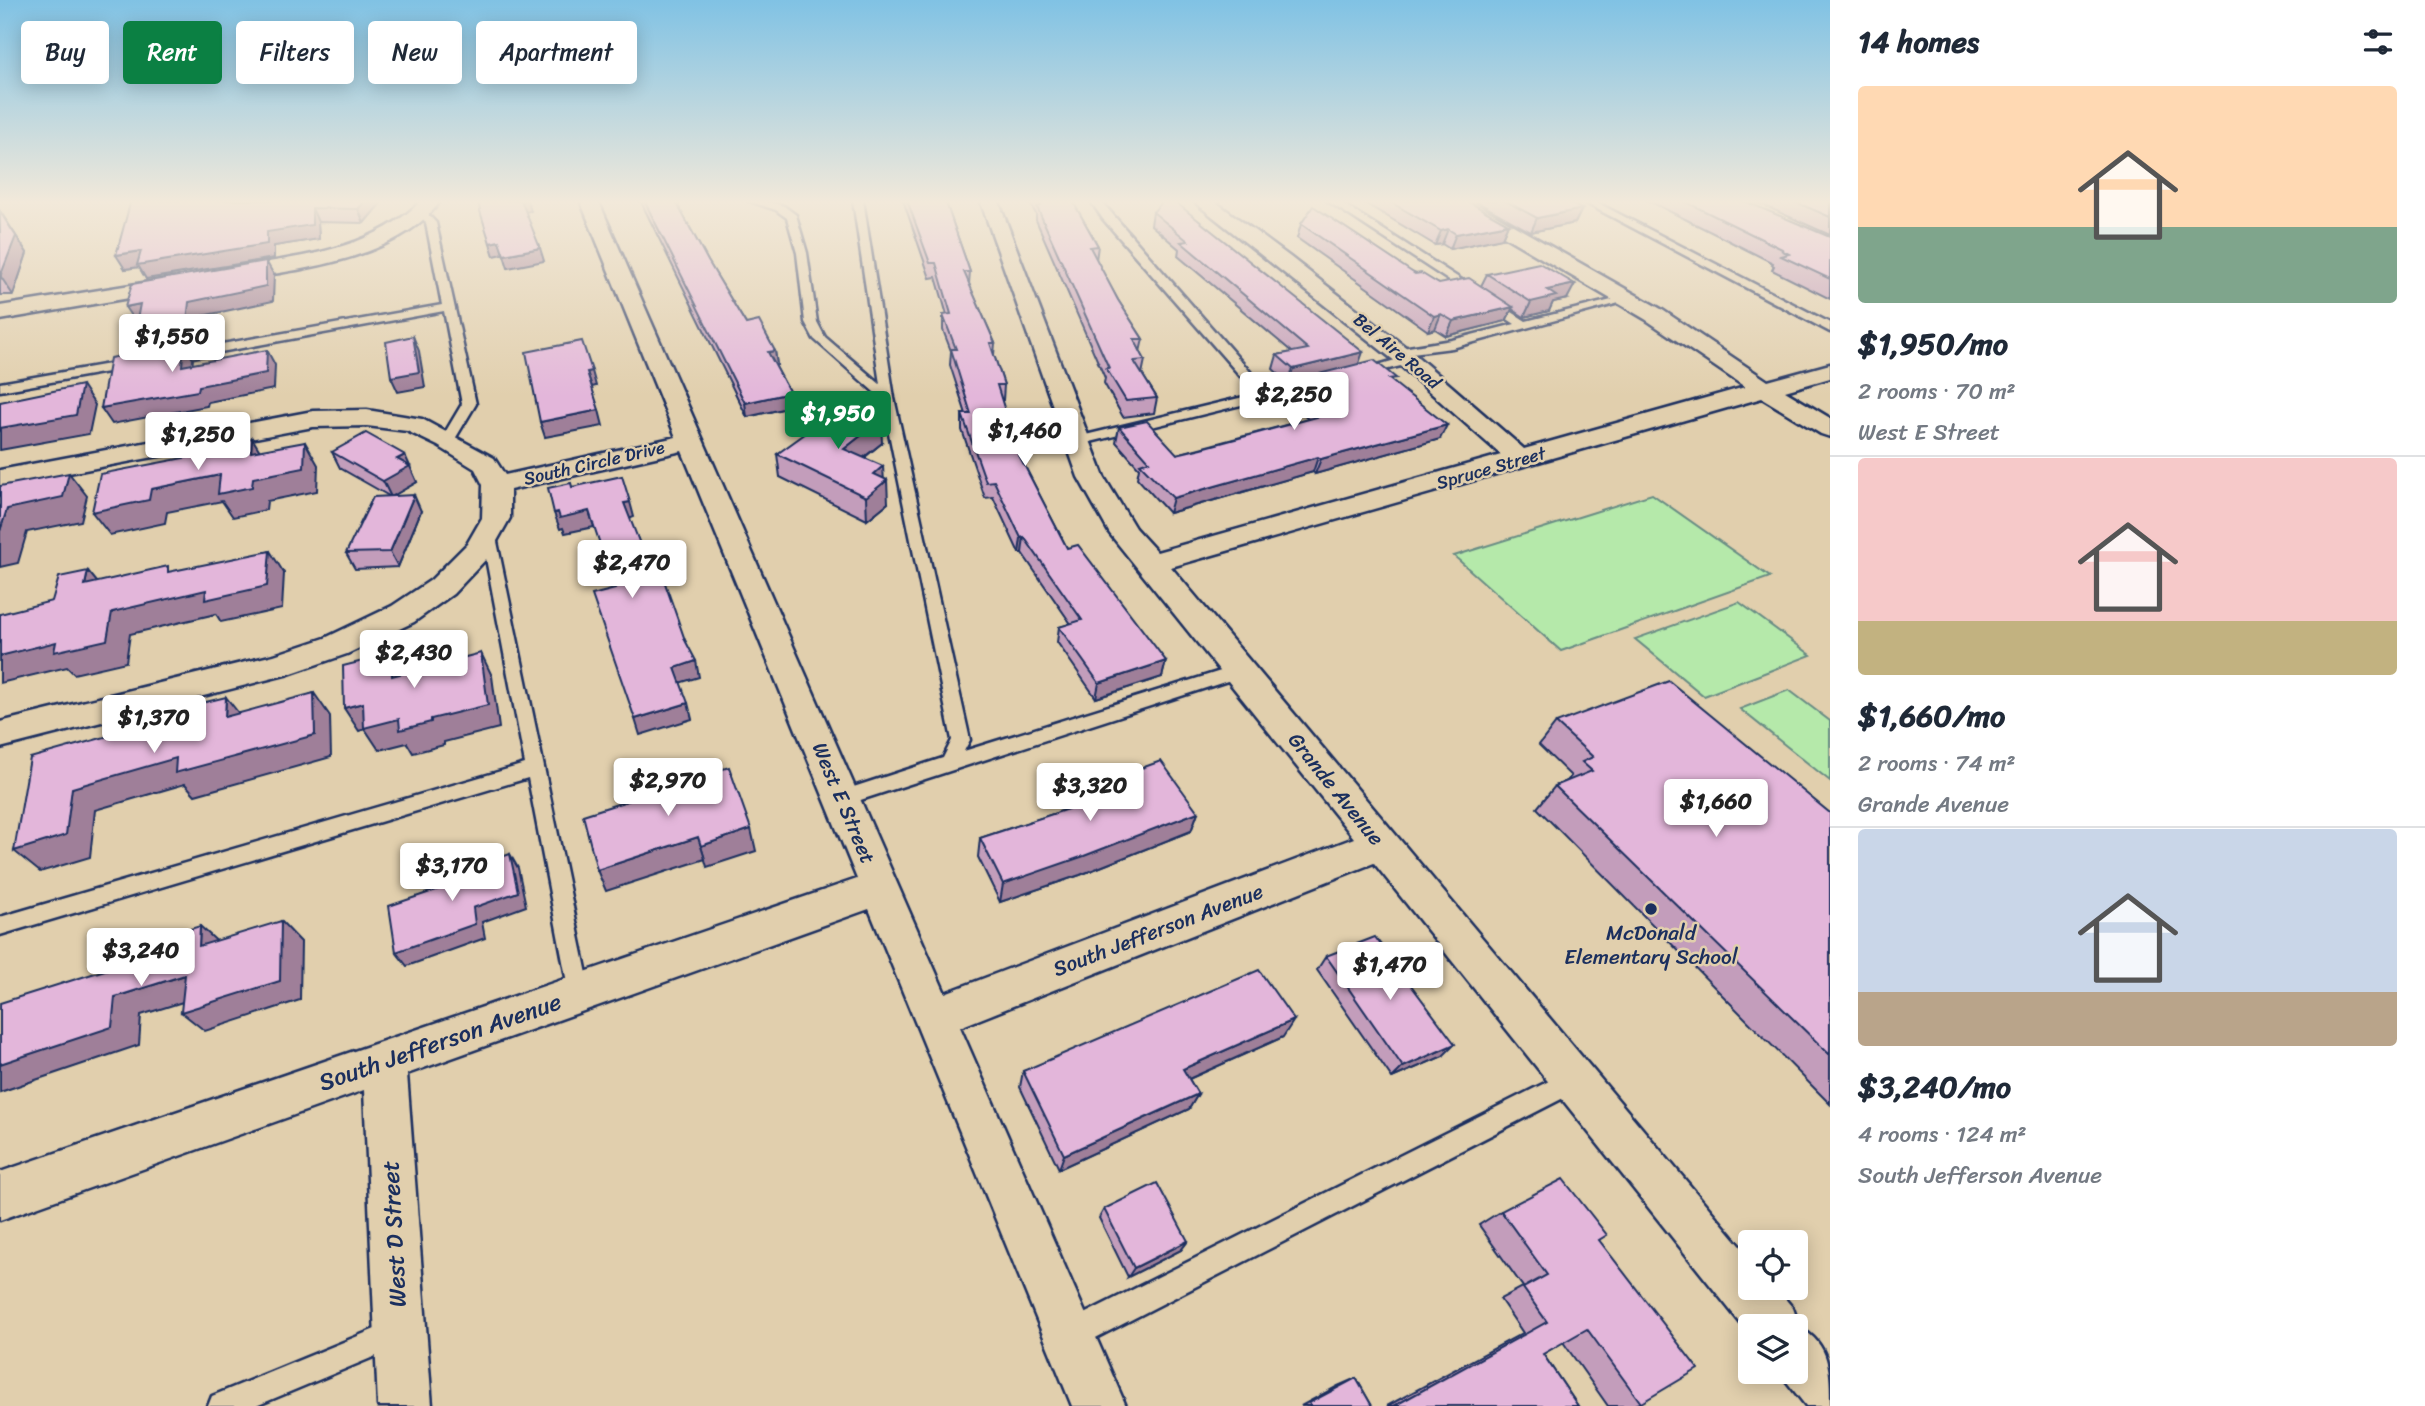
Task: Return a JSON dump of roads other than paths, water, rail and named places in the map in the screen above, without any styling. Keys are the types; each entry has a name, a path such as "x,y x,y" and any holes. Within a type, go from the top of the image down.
{"street":[{"path":"0,313 280,266"},
{"name":"West E Street","path":"617,266 1099,1406"},
{"name":"Grande Avenue","path":"1013,266 1091,477 1124,534 1240,671 1765,1314"},
{"name":"Bel Aire Road","path":"1286,266 1404,356 1475,416 1520,459"},
{"path":"1570,266 1628,299 1830,429"},
{"name":"Spruce Street","path":"1151,563 1830,371"},
{"path":"0,478 313,419 367,418 413,425 447,441 485,464 497,485 496,518 478,550 442,587 403,614 336,646 278,666 0,735"},
{"name":"South Circle Drive","path":"497,485 691,441"},
{"name":"South Jefferson Avenue","path":"934,1017 1381,844"},
{"name":"South Jefferson Avenue","path":"0,1196 880,888"},
{"name":"West D Street","path":"384,1061 405,1406"},
{"path":"1808,1367 1830,1394"}],"lane":[{"path":"440,266 469,404 447,441"},
{"path":"804,266 811,322 820,339 888,398"},
{"path":"868,266 888,398 961,740 949,763"},
{"path":"1152,266 1264,395"},
{"path":"1432,266 1524,325"},
{"path":"1711,266 1830,328"},
{"path":"1078,441 1628,299"},
{"path":"0,387 449,307"},
{"path":"488,532 580,993"},
{"path":"842,798 1240,671"},
{"path":"0,926 535,768"},
{"path":"1070,1336 1573,1081"},
{"path":"222,1406 400,1331"}],"place":[{"name":"McDonald Elementary School","path":"1651,909"}]}
